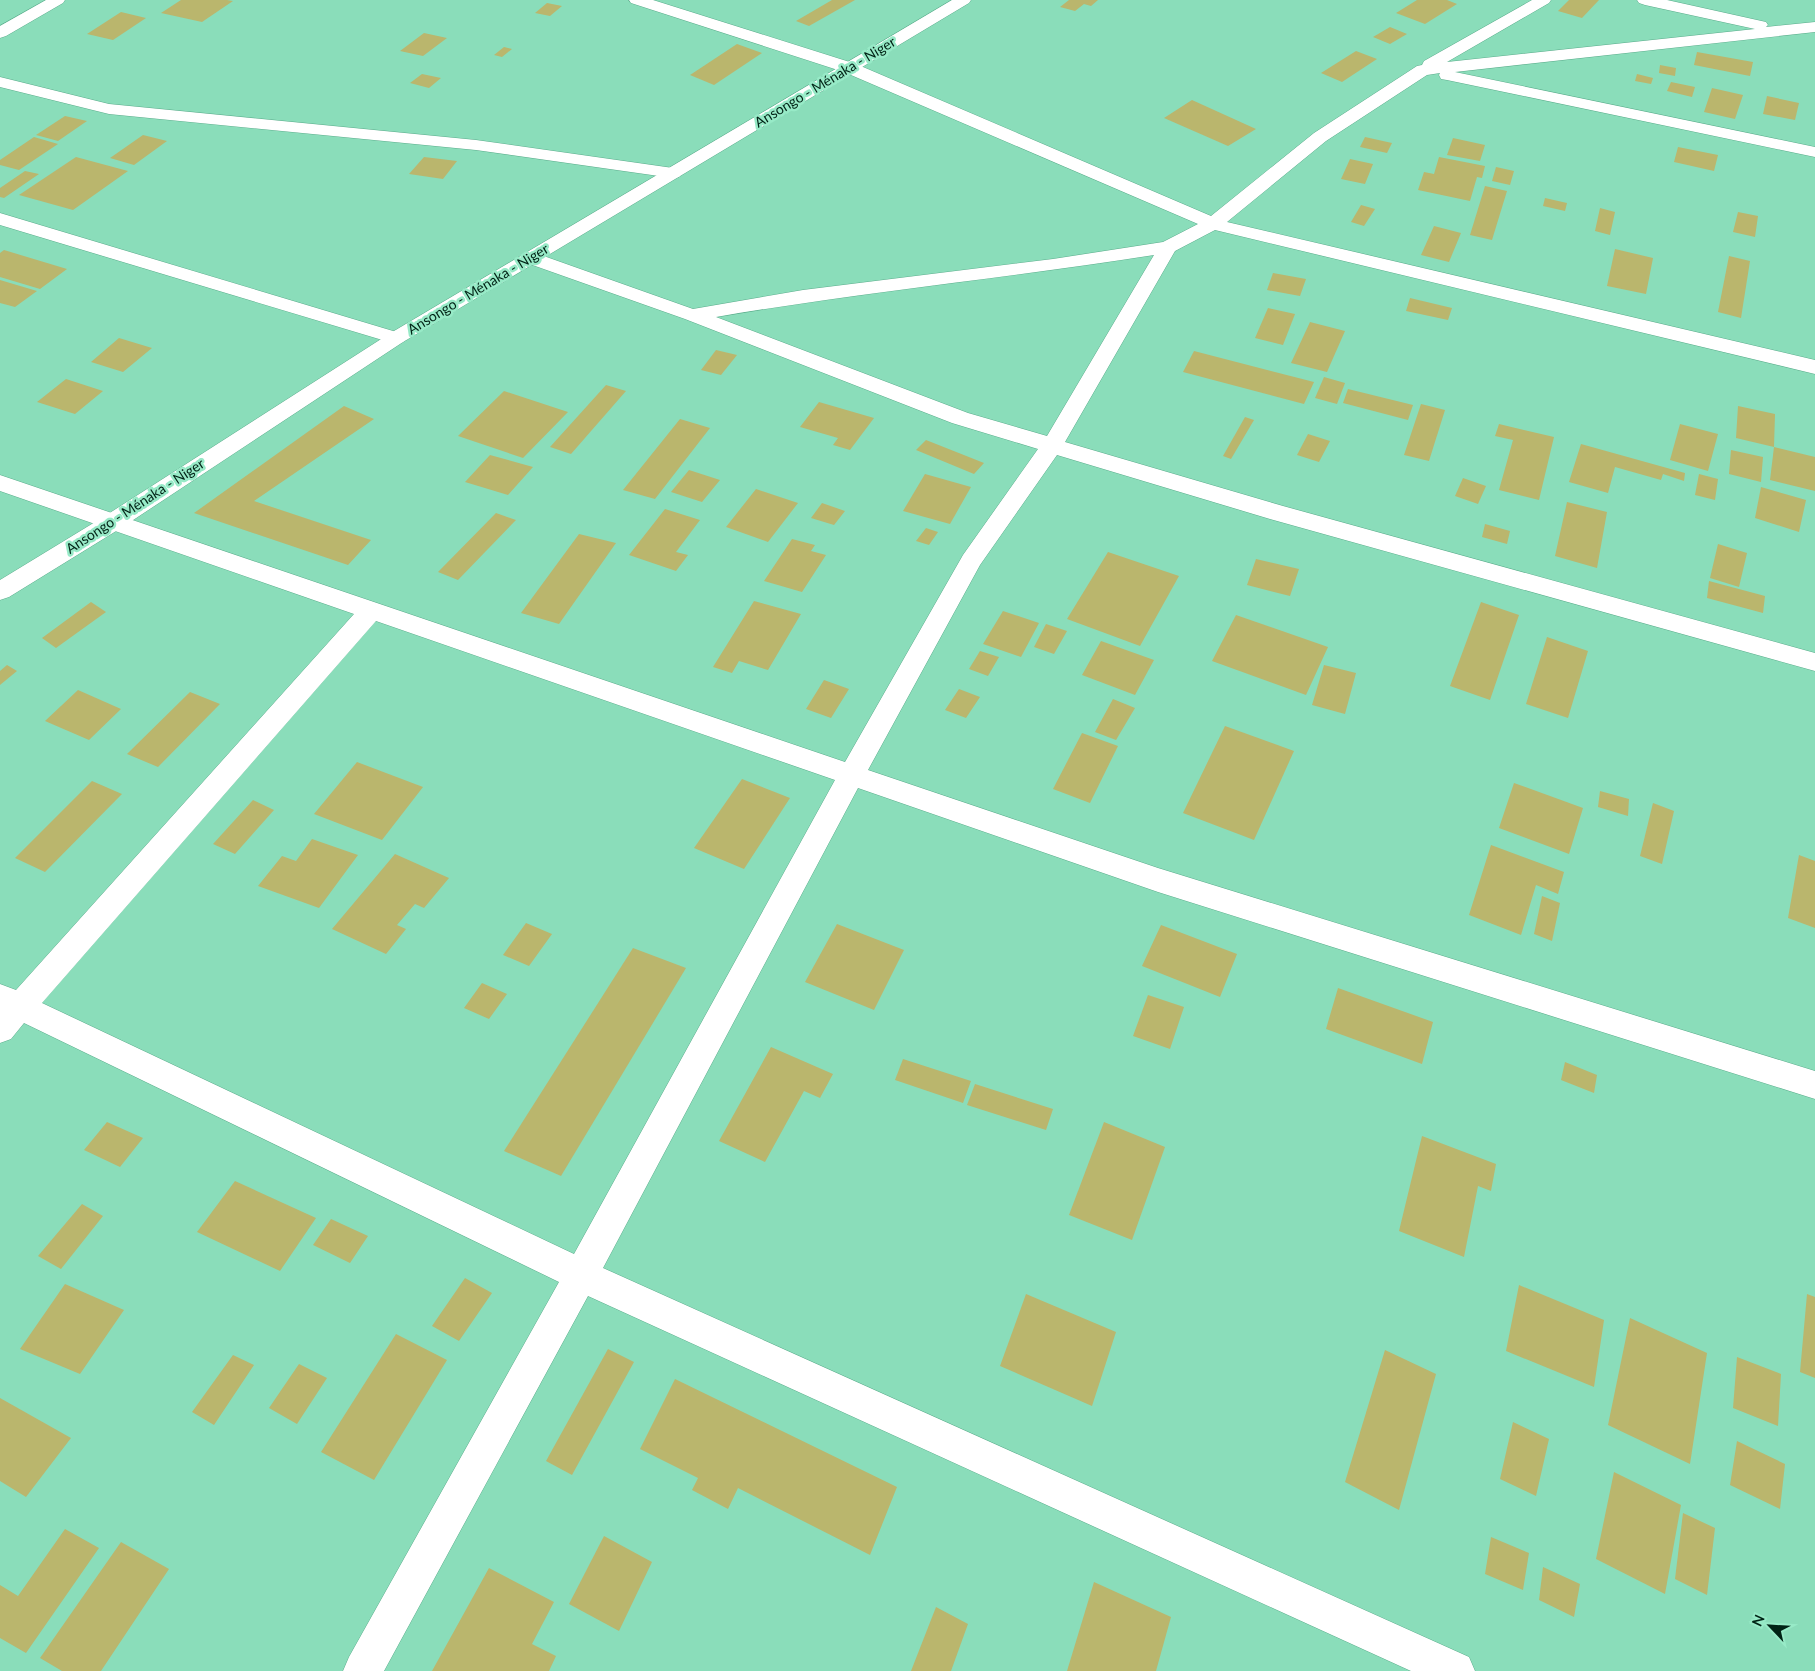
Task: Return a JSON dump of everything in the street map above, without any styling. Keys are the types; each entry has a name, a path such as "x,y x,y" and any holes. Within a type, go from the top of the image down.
{"street":[{"path":"0,34 57,0"},
{"path":"637,0 850,68 1213,224 1815,367"},
{"name":"Ansongo - Ménaka - Niger","path":"0,591 113,522 396,338 963,0"},
{"path":"692,316 803,296 1053,265 1168,247 1213,224 1320,137 1423,70 1543,0"},
{"path":"1645,0 1815,38"},
{"path":"1423,70 1815,27"},
{"path":"1423,70 1815,152"},
{"path":"0,82 109,109 476,145 673,173"},
{"path":"0,219 396,338"},
{"path":"363,1671 581,1275 851,775 971,561 1052,446 1168,247"},
{"path":"531,258 692,316 960,418 1278,513 1815,662"},
{"path":"0,483 851,775 1815,1085"},
{"path":"372,610 7,1011 581,1275 1455,1671"}],"building":[{"path":"181,0 233,1 202,22 161,13"},
{"path":"832,0 855,0 809,26 796,21"},
{"path":"1069,0 1098,0 1091,6 1084,4 1075,11 1060,7"},
{"path":"1417,0 1447,0 1457,4 1425,24 1396,13"},
{"path":"1569,0 1599,0 1582,18 1558,11"},
{"path":"547,3 562,6 550,16 535,13"},
{"path":"121,12 146,18 113,40 87,34"},
{"path":"1390,27 1407,34 1390,44 1373,37"},
{"path":"424,33 447,38 423,56 400,51"},
{"path":"737,44 762,53 714,85 690,75"},
{"path":"504,47 512,49 502,57 494,55"},
{"path":"1356,51 1377,59 1342,82 1321,73"},
{"path":"1697,52 1753,62 1750,76 1694,65"},
{"path":"1660,65 1676,68 1675,76 1659,73"},
{"path":"422,74 441,78 429,88 410,83"},
{"path":"1637,74 1653,78 1651,84 1635,81"},
{"path":"1671,82 1695,87 1692,97 1667,91"},
{"path":"1712,88 1743,95 1735,119 1704,112"},
{"path":"1767,96 1799,103 1795,120 1763,114"},
{"path":"1192,100 1256,129 1228,146 1164,118"},
{"path":"65,116 87,121 58,141 36,135"},
{"path":"143,135 167,141 134,165 110,158"},
{"path":"34,137 58,144 19,170 0,165 0,160"},
{"path":"1365,137 1392,143 1387,153 1360,147"},
{"path":"1453,138 1485,145 1480,161 1447,155"},
{"path":"1678,147 1718,155 1714,171 1674,162"},
{"path":"76,157 128,171 73,210 19,195"},
{"path":"424,157 457,161 443,179 409,174"},
{"path":"1439,157 1485,166 1482,178 1477,177 1470,201 1418,190 1424,172 1434,174"},
{"path":"1350,159 1373,164 1365,184 1341,179"},
{"path":"1496,167 1514,171 1510,185 1492,181"},
{"path":"25,171 39,174 4,198 0,197 0,188"},
{"path":"1485,186 1507,191 1492,240 1470,235"},
{"path":"1545,198 1567,203 1565,211 1543,206"},
{"path":"1361,205 1375,209 1364,226 1351,222"},
{"path":"1600,208 1615,212 1610,235 1595,231"},
{"path":"1738,212 1758,216 1755,237 1733,232"},
{"path":"1434,226 1461,233 1449,262 1421,255"},
{"path":"1615,249 1653,258 1646,294 1607,286"},
{"path":"4,250 67,269 40,289 0,277 0,253"},
{"path":"1729,256 1750,261 1741,318 1718,312"},
{"path":"1273,273 1306,279 1300,296 1267,290"},
{"path":"0,280 37,291 15,307 0,303"},
{"path":"1410,298 1452,308 1448,320 1406,311"},
{"path":"1268,308 1295,314 1283,345 1255,338"},
{"path":"1310,322 1345,331 1327,372 1291,363"},
{"path":"119,338 152,348 123,372 91,362"},
{"path":"716,350 737,355 721,375 701,370"},
{"path":"1194,351 1314,382 1304,404 1183,372"},
{"path":"1324,377 1345,383 1337,404 1315,398"},
{"path":"66,379 103,391 75,414 37,402"},
{"path":"606,385 626,391 571,454 550,447"},
{"path":"1348,389 1413,405 1408,420 1343,403"},
{"path":"504,391 568,412 523,458 458,436"},
{"path":"819,402 874,418 850,450 833,445 838,438 800,427"},
{"path":"1421,404 1445,410 1429,461 1404,455"},
{"path":"344,406 374,419 254,501 371,540 348,565 194,513"},
{"path":"1738,406 1775,414 1774,447 1736,438"},
{"path":"1245,417 1254,420 1231,459 1223,456"},
{"path":"680,419 710,428 655,499 623,490"},
{"path":"1499,424 1554,437 1539,500 1499,490 1513,440 1495,436"},
{"path":"1680,424 1718,434 1708,471 1670,460"},
{"path":"1308,434 1330,441 1319,462 1297,455"},
{"path":"926,440 984,463 974,474 916,450"},
{"path":"1581,444 1685,473 1684,481 1663,474 1661,480 1615,467 1608,493 1569,482"},
{"path":"1774,447 1815,457 1815,491 1770,480"},
{"path":"1731,450 1763,457 1761,482 1729,474"},
{"path":"490,455 533,467 508,495 465,482"},
{"path":"689,470 720,480 702,502 671,492"},
{"path":"925,474 971,487 950,524 903,511"},
{"path":"1699,474 1718,479 1715,500 1695,495"},
{"path":"1463,478 1486,486 1478,504 1455,496"},
{"path":"1761,487 1806,500 1799,532 1755,518"},
{"path":"756,489 798,503 768,542 726,527"},
{"path":"1567,502 1607,512 1597,568 1555,556"},
{"path":"822,503 845,511 834,525 811,518"},
{"path":"665,509 700,520 676,552 688,555 676,571 629,555"},
{"path":"496,513 516,520 458,580 438,572"},
{"path":"1485,524 1510,531 1507,544 1482,537"},
{"path":"926,528 938,532 929,545 916,541"},
{"path":"579,534 616,543 559,624 521,613"},
{"path":"792,539 815,545 811,551 826,555 802,592 764,581"},
{"path":"1718,544 1747,553 1739,587 1710,578"},
{"path":"1108,552 1179,576 1140,646 1067,619"},
{"path":"1256,559 1299,569 1290,596 1247,585"},
{"path":"1709,581 1765,596 1763,613 1707,598"},
{"path":"754,601 801,614 768,670 739,661 732,673 713,667"},
{"path":"91,602 106,612 56,648 42,638"},
{"path":"1481,602 1519,615 1490,700 1450,686"},
{"path":"1003,611 1039,623 1021,657 983,644"},
{"path":"1236,615 1328,647 1306,695 1212,661"},
{"path":"1046,624 1067,631 1054,654 1034,647"},
{"path":"1547,637 1588,651 1568,718 1526,704"},
{"path":"1101,641 1154,660 1135,695 1082,675"},
{"path":"980,651 999,657 988,676 969,669"},
{"path":"7,665 17,671 0,685 0,671"},
{"path":"1324,665 1356,673 1345,714 1312,705"},
{"path":"824,680 849,689 831,718 806,709"},
{"path":"959,689 980,697 966,718 945,710"},
{"path":"78,690 121,709 89,740 45,721"},
{"path":"190,692 220,704 158,767 127,754"},
{"path":"1113,699 1135,708 1116,740 1095,732"},
{"path":"1225,726 1294,751 1254,840 1183,813"},
{"path":"1082,733 1118,746 1090,803 1053,789"},
{"path":"357,762 423,787 382,840 314,814"},
{"path":"742,779 790,798 744,869 694,848"},
{"path":"92,781 122,794 45,872 15,858"},
{"path":"1514,783 1583,808 1569,854 1499,828"},
{"path":"1600,791 1629,799 1628,816 1598,807"},
{"path":"253,800 274,810 235,854 213,844"},
{"path":"1653,803 1674,811 1662,864 1640,856"},
{"path":"312,839 358,855 319,908 258,886 282,856 296,861"},
{"path":"1491,845 1564,872 1558,894 1536,885 1521,935 1469,915"},
{"path":"395,854 449,878 424,908 415,904 397,925 406,929 386,954 332,929"},
{"path":"1799,855 1815,861 1815,928 1788,918"},
{"path":"1542,896 1560,903 1552,941 1534,934"},
{"path":"526,923 552,934 529,966 503,955"},
{"path":"837,924 904,950 874,1010 805,982"},
{"path":"1161,925 1237,954 1220,997 1142,966"},
{"path":"633,948 686,968 561,1176 504,1151"},
{"path":"482,983 507,994 489,1019 464,1008"},
{"path":"1338,988 1433,1022 1422,1064 1326,1029"},
{"path":"1148,995 1184,1007 1170,1049 1133,1036"},
{"path":"771,1047 833,1074 820,1098 804,1091 765,1162 719,1141"},
{"path":"903,1059 971,1081 963,1103 895,1080"},
{"path":"1565,1062 1597,1075 1594,1093 1561,1080"},
{"path":"975,1084 1053,1109 1046,1130 967,1105"},
{"path":"107,1122 143,1138 120,1167 84,1150"},
{"path":"1104,1122 1165,1147 1132,1240 1069,1215"},
{"path":"1422,1136 1496,1164 1491,1191 1478,1186 1464,1257 1399,1231"},
{"path":"235,1181 316,1218 280,1271 197,1232"},
{"path":"82,1204 103,1216 61,1269 38,1256"},
{"path":"331,1219 368,1236 350,1263 313,1245"},
{"path":"465,1278 492,1293 459,1341 432,1326"},
{"path":"65,1284 124,1310 80,1374 20,1349"},
{"path":"1519,1285 1604,1320 1594,1387 1506,1351"},
{"path":"1026,1294 1116,1332 1092,1406 1000,1366"},
{"path":"1807,1294 1815,1297 1815,1378 1800,1372"},
{"path":"1630,1318 1707,1353 1690,1464 1608,1425"},
{"path":"396,1334 447,1360 374,1480 321,1452"},
{"path":"608,1349 634,1362 572,1475 546,1461"},
{"path":"1385,1350 1436,1374 1399,1510 1345,1482"},
{"path":"233,1355 254,1365 214,1425 192,1412"},
{"path":"1737,1357 1781,1374 1778,1426 1733,1408"},
{"path":"299,1364 327,1378 297,1424 269,1408"},
{"path":"675,1379 897,1487 870,1555 738,1488 728,1509 692,1490 698,1478 640,1449"},
{"path":"0,1398 71,1438 26,1497 0,1481"},
{"path":"1513,1422 1549,1439 1536,1496 1500,1479"},
{"path":"1737,1441 1785,1464 1780,1509 1730,1485"},
{"path":"1614,1472 1681,1505 1665,1594 1596,1559"},
{"path":"1683,1513 1715,1528 1707,1595 1675,1579"},
{"path":"65,1529 99,1548 26,1653 0,1638 0,1585 18,1596"},
{"path":"604,1536 652,1562 619,1631 569,1604"},
{"path":"1491,1537 1529,1553 1523,1590 1485,1574"},
{"path":"121,1542 169,1569 101,1671 62,1671 40,1658"},
{"path":"1543,1567 1580,1584 1574,1617 1539,1600"},
{"path":"489,1568 554,1602 532,1644 556,1656 549,1671 432,1671"},
{"path":"1094,1582 1171,1617 1156,1671 1067,1671"},
{"path":"936,1607 968,1624 951,1671 911,1671"}]}
